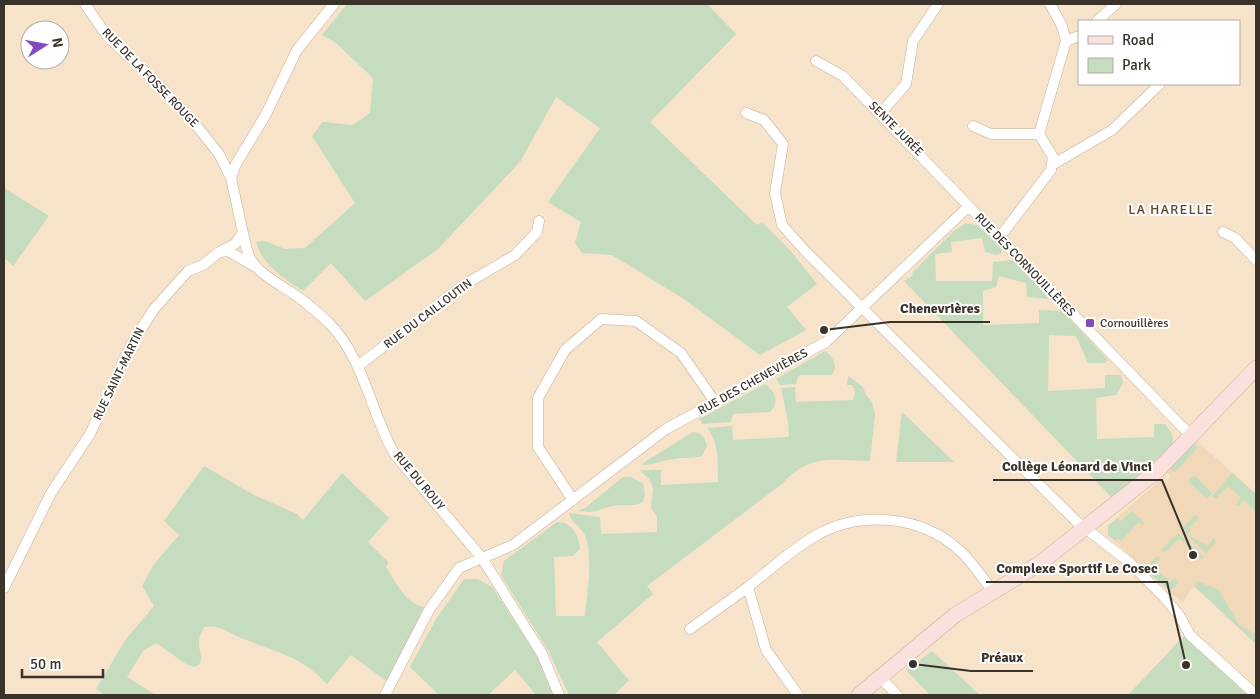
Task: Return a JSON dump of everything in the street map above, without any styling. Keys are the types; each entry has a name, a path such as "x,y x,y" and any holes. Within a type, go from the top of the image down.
{"street":[{"name":"RUE DE LA FOSSE ROUGE","path":"85,4 104,33 158,84 196,125 220,154 232,178"},
{"path":"243,233 232,178 236,164 265,116 297,50 334,4"},
{"path":"880,114 906,84 913,41 938,4"},
{"path":"999,238 1051,170 1053,157 1039,134 1066,41 1062,26 1050,4"},
{"path":"1098,20 1116,4"},
{"path":"1066,41 1078,36"},
{"name":"SENTE JURÉE","path":"816,61 843,76 968,207"},
{"path":"1052,165 1112,130 1159,85"},
{"path":"746,113 764,120 783,144 776,193 782,225 807,254 1076,521 1129,562 1164,596 1179,615 1190,635 1256,695"},
{"path":"973,126 991,134 1039,134"},
{"name":"RUE DES CORNOUILLÈRES","path":"863,309 968,207 1190,435"},
{"name":"RUE DU CAILLOUTIN","path":"358,366 462,286 515,255 537,232 539,221"},
{"path":"1223,232 1235,238 1256,260"},
{"name":"RUE SAINT-MARTIN","path":"4,588 52,493 90,434 132,343 154,308 188,271 203,265 219,252 235,244 243,233"},
{"name":"RUE DU ROUY","path":"243,233 249,257 259,269"},
{"name":"RUE DU ROUY","path":"219,252 228,252 259,269 302,300 329,324 366,381 386,440 395,455 482,558 542,654 559,695"},
{"name":"RUE DES CHENEVIÈRES","path":"482,558 513,545 666,429 826,342 863,309"},
{"path":"574,500 538,447 538,398 565,350 601,319 636,321 681,353 715,402"},
{"path":"859,695 955,615 1039,564 1158,470 1256,368"},
{"path":"690,629 816,535 854,523 879,520 906,522 930,529 960,550 993,591"},
{"path":"385,695 429,610 459,568 482,558"},
{"path":"748,587 766,650 798,695"},
{"path":"880,677 897,695"}],"shaded area":[{"path":"1197,441 1256,494 1256,644 1194,586 1182,603 1108,535 1108,526 1160,480 1164,483 1171,477 1167,472"}],"green space":[{"path":"347,4 707,4 736,34 650,122 757,225 762,222 790,250 817,284 787,307 806,330 760,355 684,299 612,255 582,253 575,243 581,222 548,202 600,128 556,97 520,162 438,249 365,301 331,263 303,291 288,281 263,258 256,242 265,241 285,249 305,248 355,203 312,136 323,122 353,125 370,113 373,78 336,43 322,35"},
{"path":"4,188 49,216 13,266 4,257"},
{"path":"966,223 977,225 1002,248 1002,252 997,255 985,252 982,238 951,242 952,252 935,254 936,281 992,281 993,262 1014,260 1047,294 1048,299 1027,297 1026,283 999,276 996,287 983,291 983,325 1039,323 1039,310 1062,311 1108,360 1105,363 1088,363 1076,336 1049,335 1048,391 1105,388 1105,375 1121,375 1123,383 1116,395 1096,398 1097,439 1154,437 1154,424 1165,424 1171,432 1173,440 1171,447 1112,498 904,281 913,275 912,273 954,231"},
{"path":"825,351 831,356 835,365 832,375 801,375 798,377 796,384 780,385 776,379"},
{"path":"848,376 863,387 866,395 872,402 875,414 870,461 822,460 802,467 647,586 653,594 597,642 629,680 614,695 569,695 549,652 501,575 504,561 557,522 567,524 574,530 580,549 573,556 554,557 556,616 585,616 589,576 588,547 584,534 572,520 569,513 600,517 601,534 657,532 657,517 651,508 653,488 649,479 640,470 661,470 661,485 718,482 716,446 707,428 732,426 733,440 789,437 781,388 795,387 796,402 853,400 855,392 852,385 847,385"},
{"path":"765,384 774,393 775,397 775,404 770,412 733,414 731,422 703,424 699,419"},
{"path":"902,412 954,462 896,462"},
{"path":"693,432 701,434 705,440 707,446 702,456 642,465 646,461"},
{"path":"1194,443 1198,447 1175,472 1170,468"},
{"path":"204,466 254,495 297,514 303,520 342,473 389,518 368,542 388,562 386,567 406,597 424,607 389,683 351,655 327,684 317,674 288,656 220,628 210,626 204,627 201,634 199,640 200,664 194,667 186,664 156,643 143,651 127,677 156,695 105,695 96,689 126,639 154,606 142,586 154,564 179,535 164,521"},
{"path":"1232,473 1256,494 1256,512 1244,500 1238,506 1236,504 1241,497 1228,486 1216,499 1212,497"},
{"path":"1194,475 1212,493 1207,499 1188,481"},
{"path":"623,477 631,477 643,484 645,493 642,502 632,505 607,507 594,512 578,511 585,508"},
{"path":"1132,511 1145,523 1142,525 1139,522 1121,541 1118,538 1115,541 1108,535 1108,526 1118,518 1121,521"},
{"path":"1195,515 1199,518 1191,526 1188,535 1208,546 1213,538 1216,542 1206,553 1181,530"},
{"path":"1178,533 1204,557 1202,559 1179,538 1165,553 1161,550"},
{"path":"1157,556 1160,558 1153,566 1171,582 1174,578 1179,582 1170,591 1145,569"},
{"path":"464,579 478,579 492,587 539,659 554,695 536,695 515,670 488,695 439,695 410,667 436,619"},
{"path":"1197,581 1219,590 1239,625 1256,635 1256,644 1194,586"},
{"path":"1185,635 1247,695 1128,695"},
{"path":"932,651 980,695 930,695 906,670"}],"place":[{"name":"Cornouillères","path":"1090,323"},
{"name":"Chenevrières","path":"824,330"},
{"name":"Collège Léonard de Vinci","path":"1193,555"},
{"name":"Préaux","path":"913,664"},
{"name":"Complexe Sportif Le Cosec","path":"1186,665"}],"district":[{"name":"LA HARELLE","path":"1171,209"}]}
